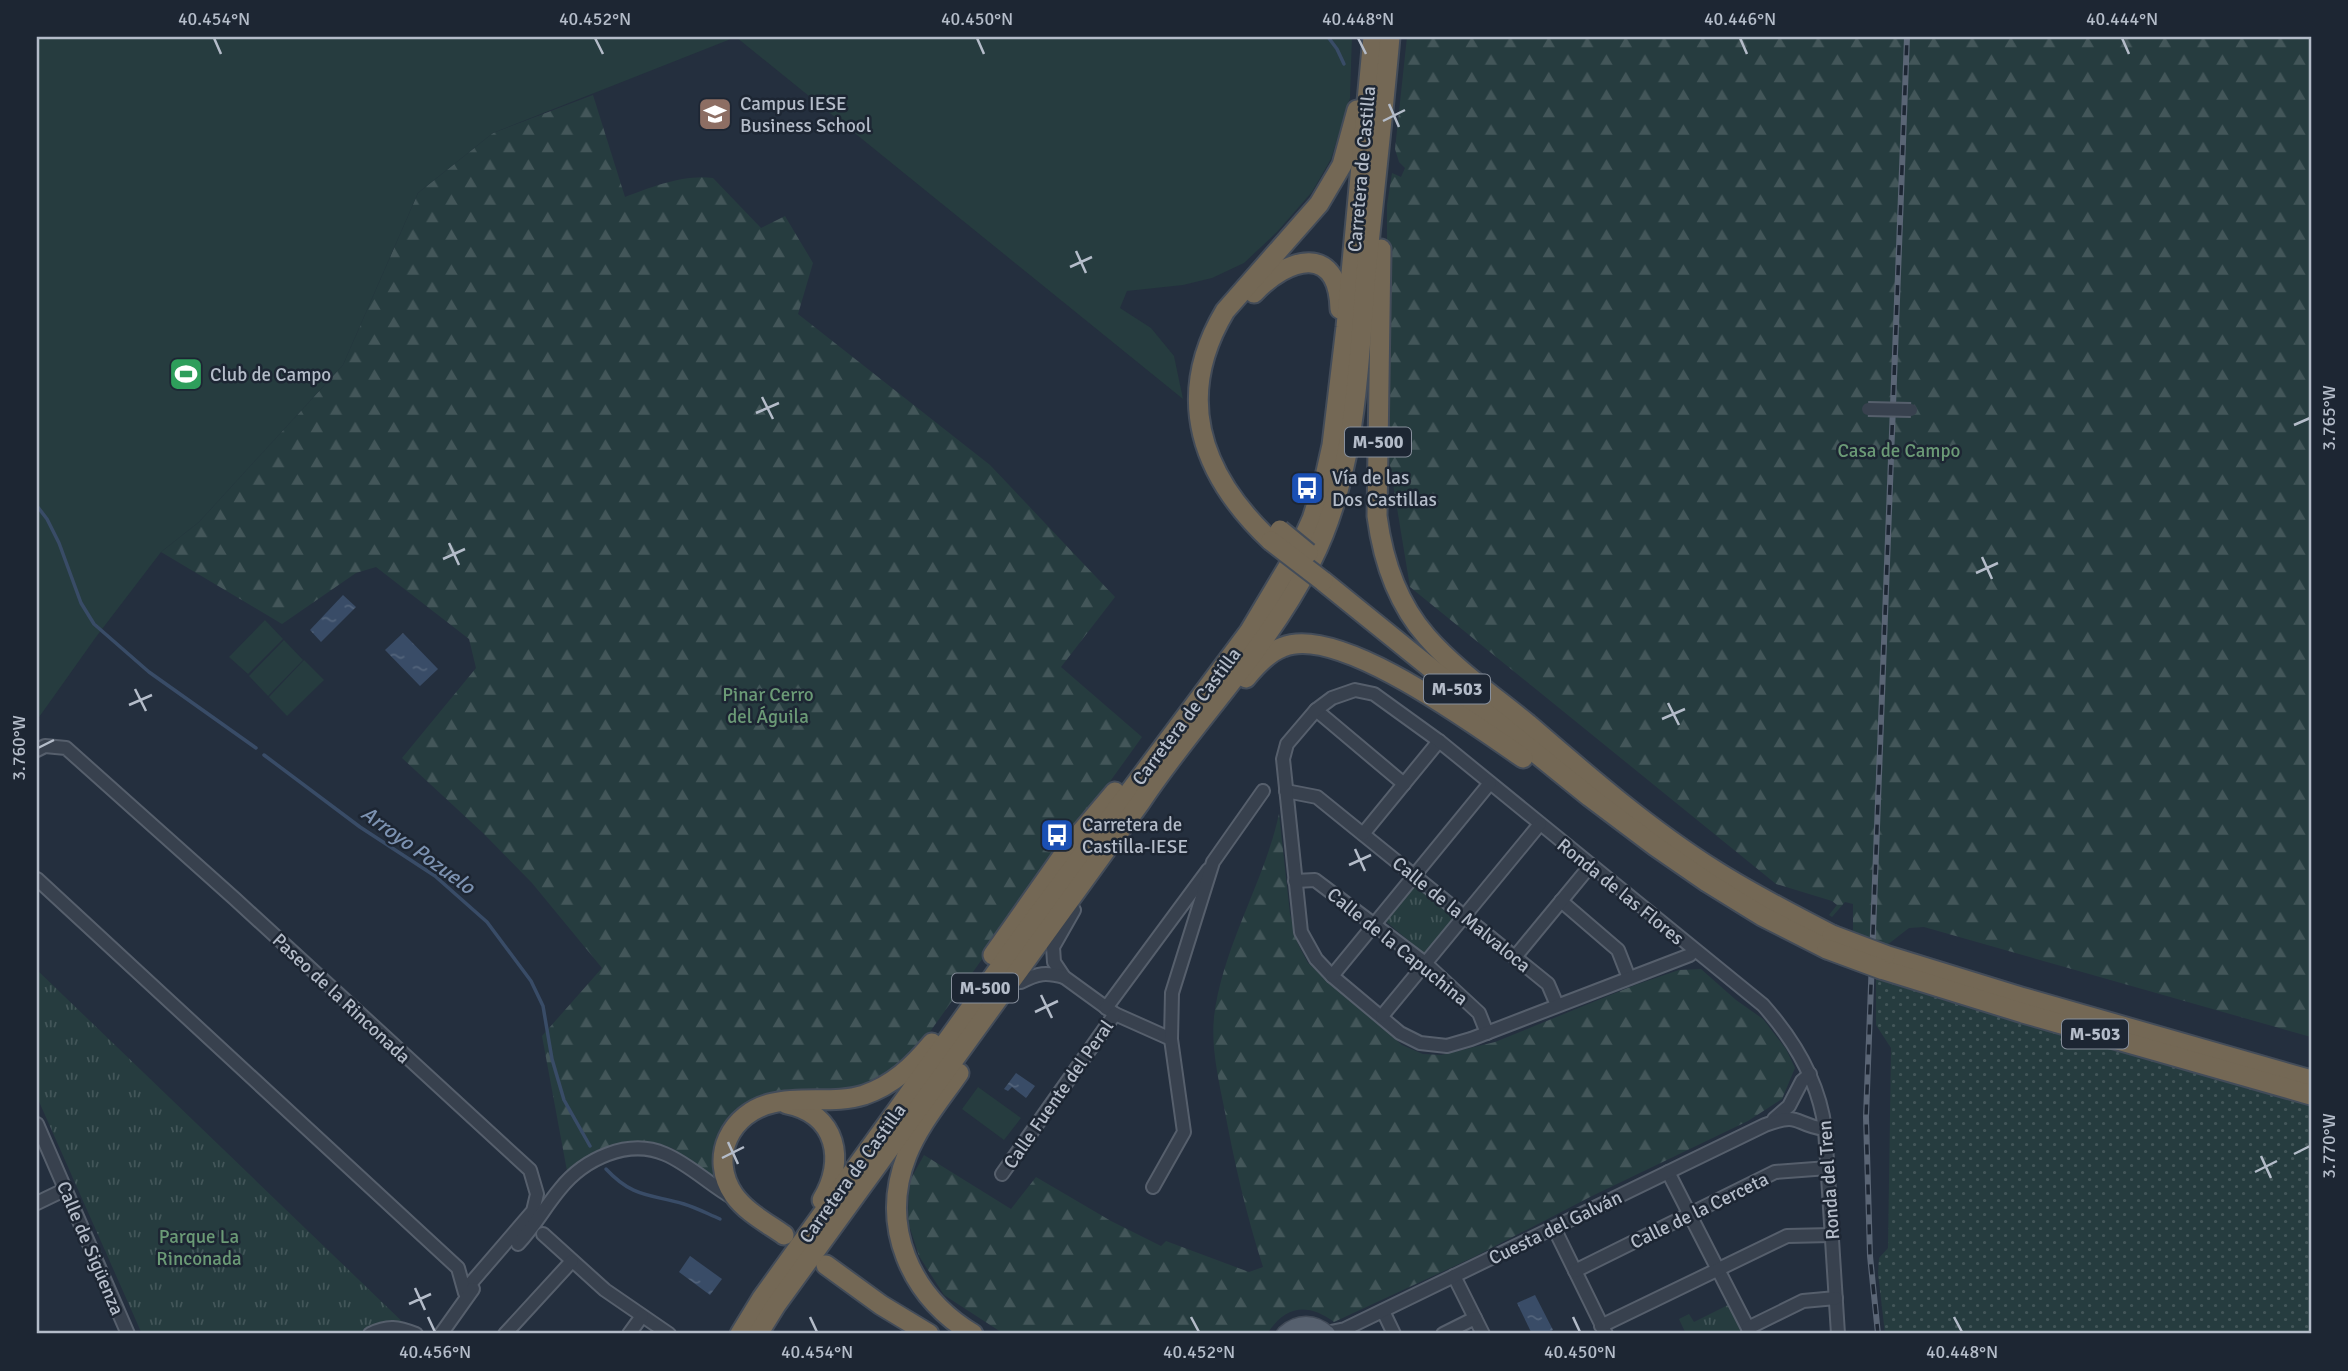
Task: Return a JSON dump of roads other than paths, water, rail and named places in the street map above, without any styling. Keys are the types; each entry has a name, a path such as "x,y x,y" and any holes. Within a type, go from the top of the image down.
{"highway":[{"name":"Carretera de Castilla","path":"740,1334 762,1298 1031,924 1249,632 1298,550 1312,519 1332,445 1346,327 1370,37"},
{"name":"M-503","path":"1370,37 1357,110 1342,165 1319,204 1225,311 1215,329 1200,373 1198,397 1206,450 1219,479 1235,504 1664,835 1714,870 1830,942"},
{"name":"Carretera de Castilla","path":"758,1334 776,1305 1102,856 1167,762 1282,613 1312,561 1328,523 1349,443 1390,37"},
{"name":"M-500","path":"1387,75 1388,118 1381,211 1380,397 1376,480 1377,516 1383,558 1394,585 1426,637 1546,743"},
{"name":"M-500","path":"1275,536 1227,473 1215,445 1208,417 1208,395 1216,355 1224,334 1235,317 1265,282 1283,268 1301,263 1318,264 1329,271 1338,282 1340,307 1329,409 1332,445"},
{"name":"M-503","path":"1327,576 1590,797 1707,882 1762,916 2036,1017 2311,1095"},
{"path":"1140,803 1251,672 1283,647 1298,644 1318,644 1375,666 1449,707 1558,782 1590,797"},
{"name":"M-500","path":"784,1235 740,1201 725,1176 725,1145 734,1126 756,1109 776,1102 862,1096 905,1073 933,1042 1084,827 1212,680"},
{"name":"M-500","path":"974,1334 956,1324 928,1298 914,1276 900,1241 897,1212 901,1172 913,1142 1021,982 1074,910 1102,856"},
{"name":"M-503","path":"1883,962 2021,997 2311,1080"},
{"name":"M-500","path":"771,1334 910,1136 978,1046"},
{"name":"M-500","path":"762,1298 786,1248 831,1186 836,1156 834,1143 819,1119 800,1107 776,1102"},
{"path":"826,1265 859,1291 929,1334"},
{"path":"899,1317 939,1334"}],"main road":[{"path":"1285,1334 1298,1325 1306,1324 1335,1333"}],"street":[{"path":"1868,409 1915,410"},
{"name":"Ronda de las Flores","path":"1355,690 1374,694 1439,741 1693,950 1690,955 1447,1046 1420,1043 1400,1033 1332,976 1316,958 1301,932 1283,759 1287,744 1316,710 1332,698 1355,690"},
{"path":"1316,710 1404,784"},
{"path":"1363,834 1439,741"},
{"name":"Paseo de la Rinconada","path":"37,750 45,746 66,748 530,1170 537,1194 533,1211 466,1293 441,1334"},
{"path":"1332,976 1490,783"},
{"name":"Calle Fuente del Peral","path":"1002,1174 1110,1011 1263,791"},
{"name":"Calle de la Malvaloca","path":"1286,791 1317,797 1548,984 1557,1005"},
{"path":"1382,1016 1540,824"},
{"path":"1153,1187 1184,1132 1171,1039 1172,993 1213,862"},
{"path":"1515,957 1590,866"},
{"path":"37,879 458,1268 466,1293 534,1227 562,1186 605,1154 635,1148 664,1153 740,1201"},
{"name":"Calle de la Capuchina","path":"1295,881 1315,880 1426,963 1479,1013 1487,1033"},
{"path":"1561,901 1618,950 1629,978"},
{"path":"1064,977 1054,962 1052,947 1074,910"},
{"name":"Ronda del Tren","path":"1693,950 1763,1005 1792,1040 1810,1074 1821,1104 1825,1129 1838,1334"},
{"path":"1021,982 1048,972 1064,977 1110,1011 1171,1039"},
{"name":"Cuesta del Galván","path":"1765,1125 1789,1106 1802,1081 1810,1074"},
{"name":"Cuesta del Galván","path":"1335,1333 1765,1125 1795,1118 1825,1129"},
{"name":"Calle de Sigüenza","path":"37,1124 128,1334"},
{"name":"Calle de la Cerceta","path":"1575,1271 1775,1172 1828,1168"},
{"path":"1668,1172 1749,1331 1803,1301 1836,1298"},
{"path":"37,1203 66,1189"},
{"path":"1554,1228 1604,1330 1787,1236 1832,1235"},
{"path":"543,1234 605,1290 669,1334"},
{"path":"505,1334 572,1261"},
{"path":"1454,1276 1483,1334"},
{"path":"1383,1311 1394,1334"},
{"path":"629,1334 642,1316"},
{"path":"1443,1334 1475,1318"},
{"path":"370,1334 383,1328 397,1327 416,1334"}],"water":[{"path":"343,595 356,607 321,642 310,630"},
{"path":"403,633 438,669 420,686 385,650"},
{"path":"1016,1073 1035,1086 1026,1098 1012,1087 1008,1091 1004,1089"},
{"path":"690,1256 722,1279 710,1295 679,1272"},
{"path":"1535,1295 1553,1330 1545,1334 1532,1334 1517,1303"}],"waterway":[{"path":"1328,37 1344,64"},
{"name":"Arroyo Pozuelo","path":"37,506 59,543 81,603 94,624 149,672 256,748"},
{"name":"Arroyo Pozuelo","path":"264,755 360,827 435,876 487,922 531,981 543,1006 552,1059 564,1100 590,1146"},
{"name":"Arroyo Pozuelo","path":"606,1169 634,1190 689,1206 720,1219"}],"railway":[{"path":"1878,1334 1870,1256 1866,1117 1907,37"}],"place":[{"name":"Campus IESE Business School","path":"715,114"},
{"name":"Club de Campo","path":"186,374"},
{"name":"Vía de las Dos Castillas","path":"1307,488"},
{"name":"Carretera de Castilla-IESE","path":"1057,835"}],"park label":[{"name":"Casa de Campo","path":"1899,450"},
{"name":"Pinar Cerro del Águila","path":"768,705"},
{"name":"Parque La Rinconada","path":"199,1247"}]}
